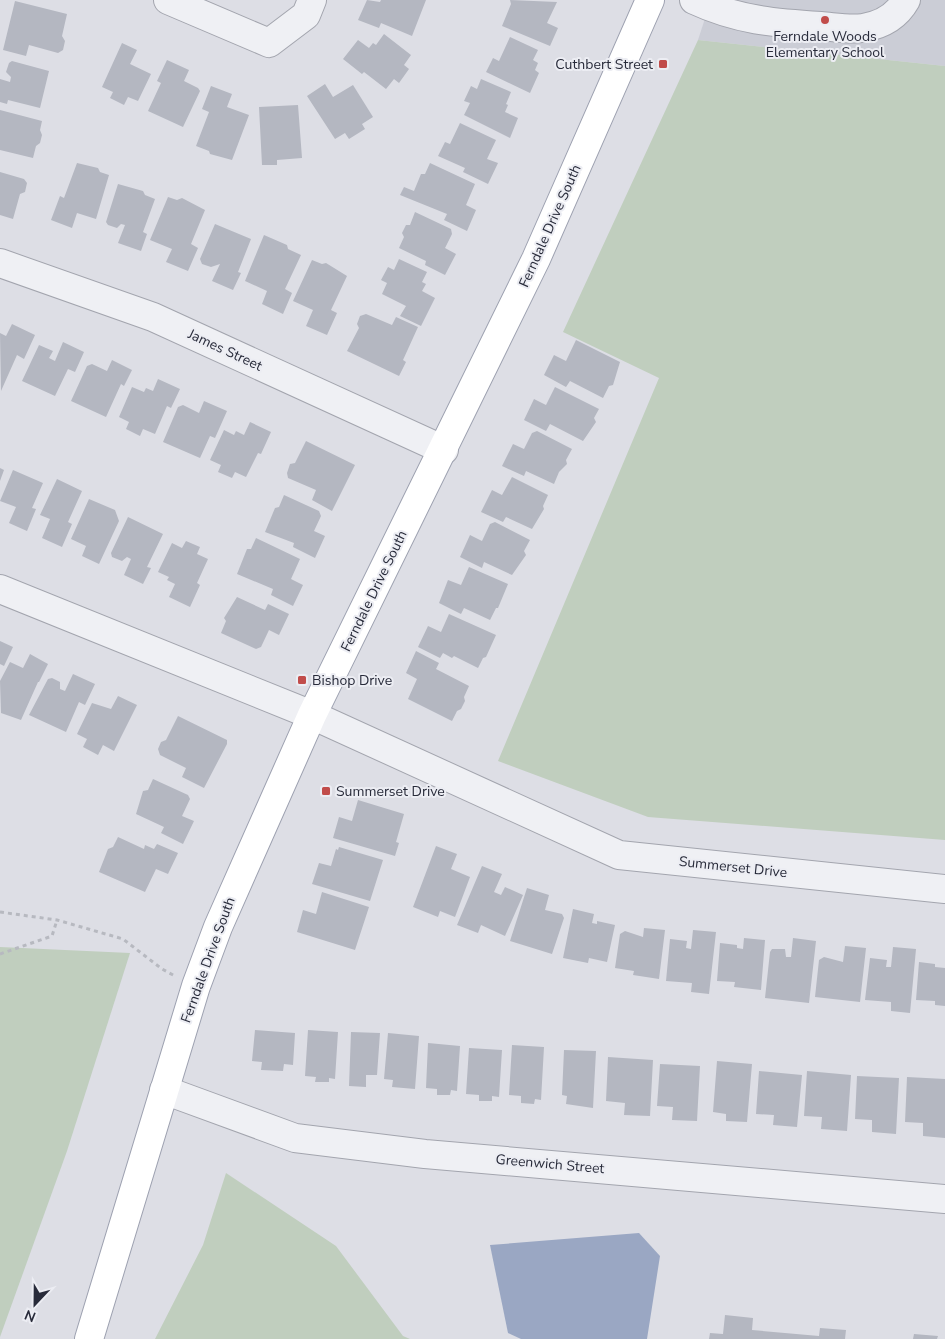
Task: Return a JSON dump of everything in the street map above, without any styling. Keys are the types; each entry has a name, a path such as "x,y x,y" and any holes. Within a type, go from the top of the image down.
{"main road":[{"name":"Ferndale Drive South","path":"89,1339 196,986 218,927 312,715 444,450 536,259 650,0"}],"street":[{"path":"168,0 269,42 306,15 312,0"},
{"path":"694,0 721,12 748,18 863,28 881,23 899,13 906,0"},
{"name":"James Street","path":"0,263 153,317 444,450"},
{"path":"0,589 312,715"},
{"name":"Summerset Drive","path":"312,715 619,855 945,889"},
{"name":"Greenwich Street","path":"164,1090 296,1138 425,1154 945,1198"}],"path":[{"path":"0,912 57,920 123,939 162,969 196,986"},
{"path":"0,954 52,936 57,920"}],"shaded area":[{"name":"Ferndale Woods Elementary School","path":"711,0 945,0 945,66 698,40"}],"green space":[{"path":"698,40 945,66 945,840 648,817 498,761 659,378 563,332"},
{"path":"0,947 130,953 67,1151 0,1337"},
{"path":"226,1173 336,1246 403,1336 410,1339 155,1339 203,1245"}],"water":[{"path":"639,1233 660,1256 647,1339 521,1339 508,1333 490,1245"}],"building":[{"path":"367,0 380,2 381,0 426,0 412,36 381,23 379,28 358,20"},
{"path":"510,0 557,2 547,23 558,28 550,46 502,26 511,4"},
{"path":"15,1 67,14 62,36 65,41 63,50 58,53 29,45 26,56 3,50"},
{"path":"384,34 411,55 404,65 409,69 399,83 394,79 386,89 343,59 358,40 369,48 373,43 376,45"},
{"path":"510,37 538,50 533,60 538,63 535,70 539,73 530,93 486,72 493,58 499,61"},
{"path":"122,43 137,50 130,64 151,74 138,101 128,97 124,105 110,98 113,92 102,87"},
{"path":"167,60 189,70 184,81 200,91 183,127 148,111 161,83 157,81"},
{"path":"12,61 49,71 40,108 8,100 7,104 0,102 0,79 10,82 11,77 6,72 9,63"},
{"path":"481,79 511,92 505,112 518,118 510,138 464,115 470,103 464,101 471,86 477,89"},
{"path":"325,84 333,97 353,85 373,117 362,124 365,129 349,139 345,133 335,139 307,96"},
{"path":"211,86 232,94 227,107 249,115 232,160 210,154 209,151 196,146 209,112 202,109"},
{"path":"298,105 302,158 277,160 277,165 262,165 259,107"},
{"path":"0,110 42,121 40,130 42,135 40,143 36,146 33,158 0,150"},
{"path":"460,123 496,140 487,159 498,163 488,184 463,172 465,168 438,156 445,142 450,144"},
{"path":"77,163 98,168 100,172 109,175 96,219 77,213 72,228 51,220 60,196 64,198"},
{"path":"430,163 475,184 466,205 476,210 467,231 444,220 447,214 400,195 404,187 414,191 421,174 425,174"},
{"path":"0,172 24,179 27,183 25,192 20,194 13,219 0,215"},
{"path":"118,184 143,191 145,195 155,199 143,232 147,234 141,251 118,243 125,225 121,224 117,228 108,225 106,222"},
{"path":"168,197 177,200 182,198 205,210 191,244 198,248 188,271 166,262 172,249 150,240"},
{"path":"415,212 451,229 452,234 445,248 456,254 445,275 425,265 426,261 399,248 404,237 402,233 406,225 410,225"},
{"path":"215,224 251,239 238,272 241,273 233,290 212,281 220,264 211,267 202,264 200,259"},
{"path":"264,235 287,245 288,249 301,255 285,289 292,293 283,314 262,304 267,291 245,281"},
{"path":"399,259 427,272 422,282 426,284 422,291 435,298 421,326 400,316 406,306 382,294 387,283 381,280 388,267 394,270"},
{"path":"312,260 322,264 326,263 347,276 331,310 337,313 327,335 306,326 313,310 293,301"},
{"path":"366,314 392,325 396,317 418,327 403,360 406,362 399,376 347,351 359,328 357,324 360,316"},
{"path":"12,324 35,335 24,359 17,355 1,391 0,333 6,336"},
{"path":"576,340 620,362 613,385 609,386 603,398 570,381 566,387 544,375 554,355 566,361"},
{"path":"63,342 84,352 75,372 68,369 55,396 22,381 39,345 53,351 49,358 55,361"},
{"path":"112,360 132,370 124,386 121,384 106,417 71,401 87,366 92,364 107,371"},
{"path":"158,379 180,389 171,408 167,406 155,434 143,429 140,436 126,429 129,422 119,417 132,387 144,392 146,388 153,391"},
{"path":"555,387 599,409 594,418 596,422 583,441 550,424 546,431 524,420 534,399 546,405"},
{"path":"204,401 227,411 215,438 210,436 200,458 163,442 178,407 183,405 199,413"},
{"path":"250,422 271,432 261,454 258,453 246,477 235,472 232,478 218,472 221,465 210,460 224,430 234,435 236,431 244,435"},
{"path":"537,431 572,449 566,460 567,464 559,472 554,484 526,471 524,476 502,466 513,444 524,449 532,433"},
{"path":"306,441 355,465 332,511 312,500 316,490 288,478 287,473 290,464 295,463"},
{"path":"0,468 4,470 0,481"},
{"path":"13,470 43,483 32,508 36,509 27,531 9,523 16,507 0,501"},
{"path":"512,477 548,495 543,506 544,509 532,529 506,517 503,522 481,512 492,490 502,495"},
{"path":"57,479 82,491 68,522 72,524 62,547 42,538 50,519 40,515"},
{"path":"284,495 319,511 321,516 314,531 325,536 315,558 293,547 294,543 265,532 275,508 279,507"},
{"path":"89,499 115,510 119,521 99,564 82,556 86,546 71,539"},
{"path":"128,517 163,534 147,567 151,568 143,584 124,575 131,559 127,557 122,561 112,557 111,553"},
{"path":"495,522 530,540 524,551 526,555 512,575 484,562 482,568 460,557 470,535 482,541 490,524"},
{"path":"256,538 300,559 291,579 303,585 293,606 271,595 273,589 237,574 247,549 251,549"},
{"path":"186,541 200,547 197,554 208,559 197,583 200,585 190,607 169,597 175,584 167,580 169,577 158,572 172,543 182,548"},
{"path":"469,567 508,584 498,608 496,608 490,620 464,608 461,614 439,603 448,580 461,585"},
{"path":"237,597 265,610 268,604 289,614 279,635 269,630 261,647 256,649 221,633 226,621 224,618"},
{"path":"449,614 496,635 486,657 483,658 478,668 454,656 452,658 443,653 440,658 418,647 428,626 441,632"},
{"path":"0,641 13,647 4,666 0,664"},
{"path":"416,651 439,663 436,669 469,686 464,697 465,701 452,721 408,699 417,679 406,673"},
{"path":"30,654 48,664 21,720 1,713 0,681 10,662 23,668"},
{"path":"73,674 95,684 85,705 79,702 66,732 29,715 48,679 52,678 60,682 60,689 65,691"},
{"path":"118,696 137,705 114,751 103,745 98,755 83,747 87,739 77,734 92,703 111,709"},
{"path":"178,716 227,740 227,744 204,788 182,777 186,768 160,755 158,749 161,742 166,740"},
{"path":"153,779 188,795 190,799 182,816 194,821 183,844 161,833 164,827 136,814 143,791 148,790"},
{"path":"358,800 404,814 396,842 399,843 395,856 333,838 339,817 352,821"},
{"path":"118,837 144,849 145,845 154,849 157,844 178,853 168,874 156,869 145,892 99,872 108,849 113,847"},
{"path":"436,846 457,854 451,869 470,877 455,917 440,911 438,917 413,907"},
{"path":"339,847 383,860 370,901 312,884 319,863 331,866 336,849 338,850"},
{"path":"482,866 502,874 494,892 501,895 505,887 523,895 505,936 481,925 478,933 457,925"},
{"path":"527,888 549,895 545,910 562,914 564,918 552,954 510,941"},
{"path":"322,892 369,907 355,950 297,932 303,910 316,914"},
{"path":"573,909 594,914 592,923 597,924 597,921 615,925 607,962 589,958 588,963 563,958"},
{"path":"644,928 665,930 659,979 633,975 634,971 615,968 620,934 625,931 643,937"},
{"path":"693,930 716,932 709,994 691,992 692,983 666,981 670,939 687,941 686,948 691,949"},
{"path":"744,938 765,940 761,990 734,987 735,982 717,981 720,943 737,945 737,948 743,949"},
{"path":"793,938 816,941 809,1003 765,998 770,952 772,949 785,949 786,957 791,957"},
{"path":"845,946 866,948 860,1002 815,997 819,960 824,957 843,962"},
{"path":"893,947 916,949 910,1013 891,1011 891,1002 865,1000 870,958 887,960 886,967 891,967"},
{"path":"919,962 935,964 935,967 945,968 945,1006 935,1005 935,1001 916,1000"},
{"path":"255,1030 295,1033 293,1065 284,1064 283,1071 261,1070 262,1062 252,1061"},
{"path":"308,1030 338,1032 335,1079 329,1078 329,1082 315,1082 316,1077 305,1076"},
{"path":"351,1032 380,1033 377,1075 366,1075 366,1087 349,1086"},
{"path":"388,1033 419,1036 415,1089 392,1087 393,1080 384,1079"},
{"path":"428,1043 460,1046 457,1091 451,1090 450,1095 437,1095 437,1089 426,1088"},
{"path":"512,1045 544,1047 541,1100 535,1099 534,1104 521,1103 521,1096 509,1095"},
{"path":"469,1048 502,1050 499,1097 492,1096 492,1101 479,1101 479,1095 466,1094"},
{"path":"564,1050 596,1051 593,1108 566,1104 567,1096 562,1095"},
{"path":"608,1057 653,1060 650,1116 624,1115 625,1103 606,1101"},
{"path":"717,1061 752,1064 747,1122 726,1121 726,1114 713,1112"},
{"path":"660,1064 700,1066 697,1121 672,1120 673,1107 657,1106"},
{"path":"759,1071 802,1075 797,1127 773,1125 774,1115 756,1114"},
{"path":"807,1071 851,1075 847,1131 821,1129 822,1117 804,1116"},
{"path":"857,1076 899,1078 896,1134 872,1132 872,1120 855,1119"},
{"path":"907,1077 945,1079 945,1138 923,1136 923,1123 905,1122"},
{"path":"725,1315 753,1318 752,1330 819,1336 820,1328 846,1330 845,1339 709,1339 710,1333 723,1334"},
{"path":"914,1334 938,1336 937,1339 913,1339"}],"place":[{"name":"Ferndale Woods Elementary School","path":"825,20"},
{"name":"Cuthbert Street","path":"663,64"},
{"name":"Bishop Drive","path":"302,680"},
{"name":"Summerset Drive","path":"326,791"}]}
